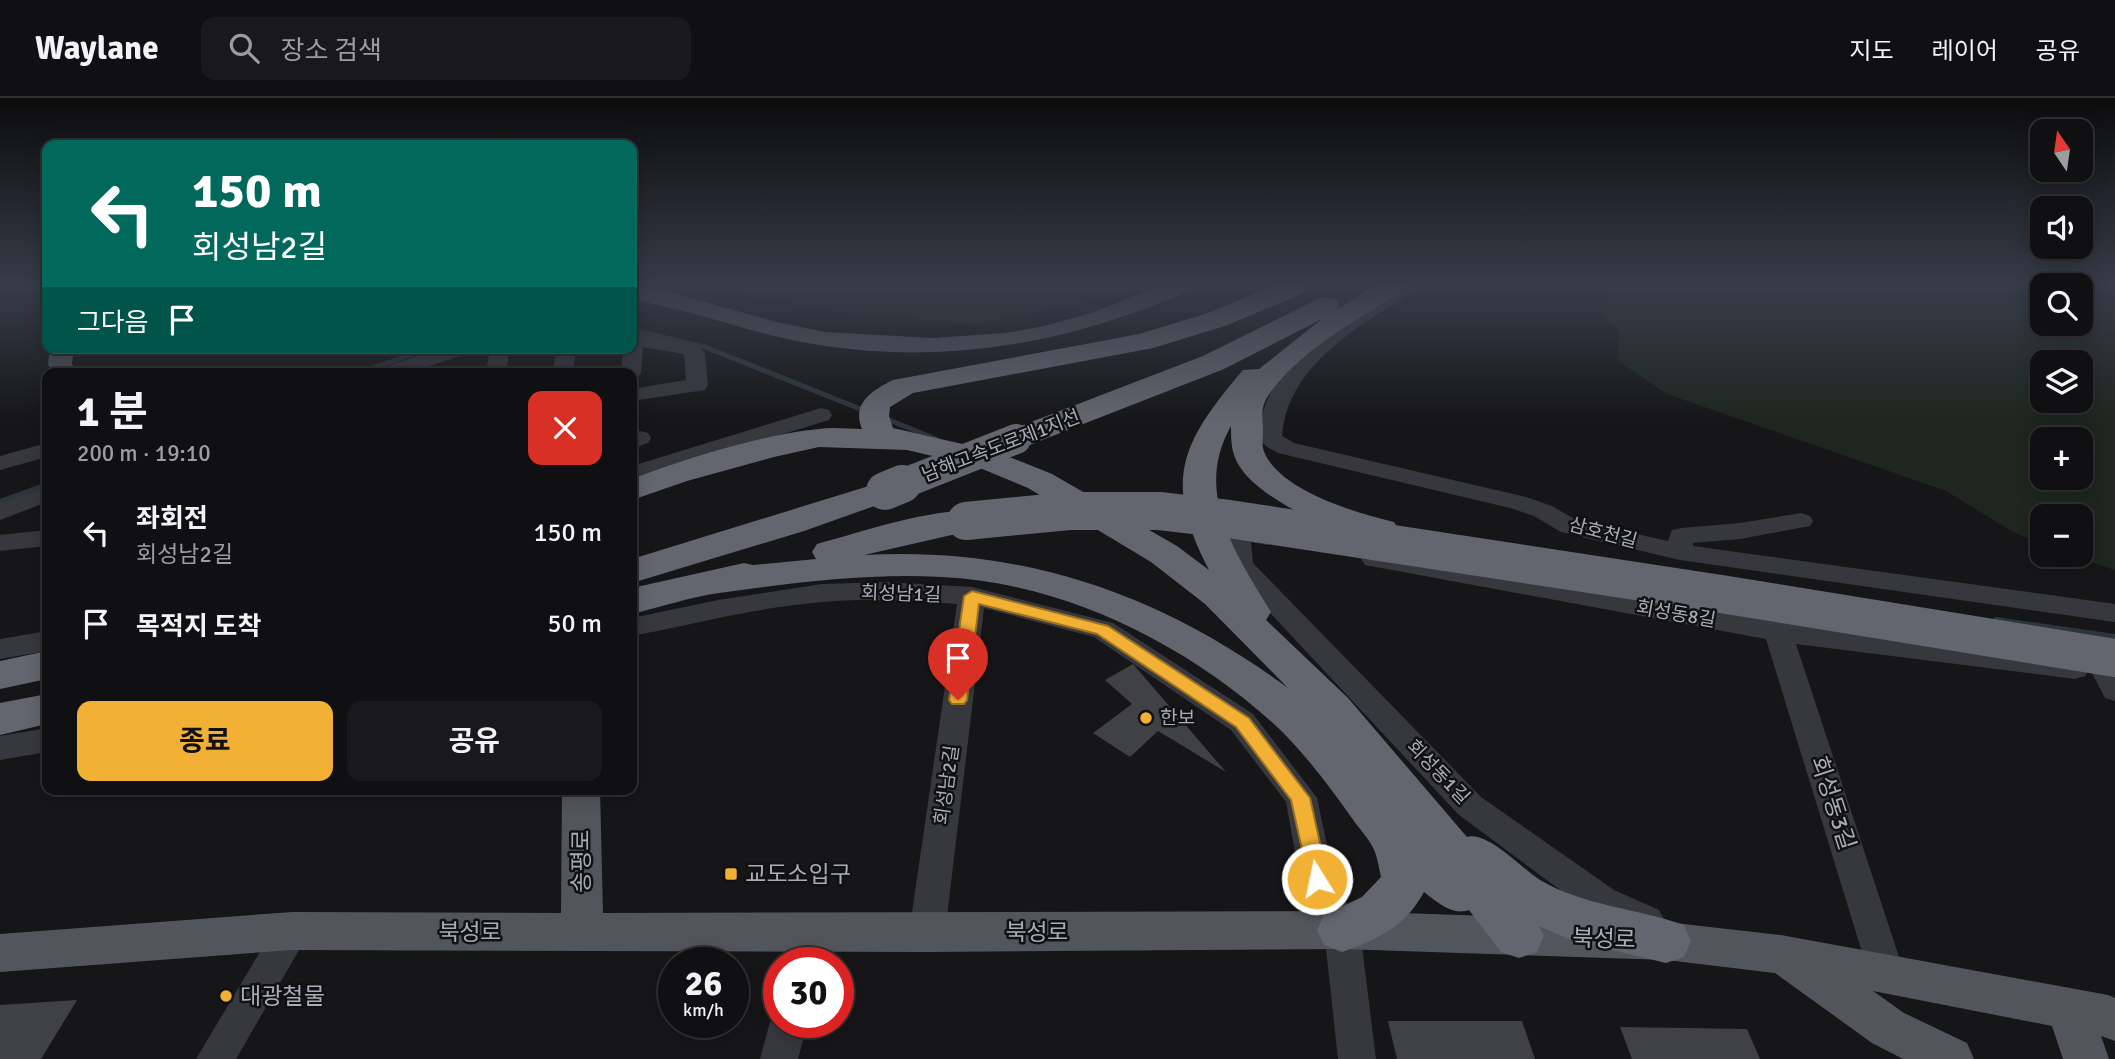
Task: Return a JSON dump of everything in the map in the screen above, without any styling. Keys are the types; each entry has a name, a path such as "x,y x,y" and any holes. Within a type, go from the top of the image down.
{"highway":[{"path":"1176,332 1143,342 904,386 883,397 871,410 885,432 956,471 1002,488 1083,528 1198,606 1293,695 1461,892 1519,936"},
{"name":"남해고속도로제1지선","path":"1005,437 1246,332"},
{"name":"남해고속도로제1지선","path":"637,570 792,523 875,486 1005,437 1176,379 1277,332"},
{"path":"1296,672 1233,580 1224,539 1201,504 1198,473 1222,412 1269,357 1305,332"},
{"path":"1322,332 1267,380 1247,406 1248,453 1272,481 1298,501 1337,517 1432,540 1710,578 1977,619 2113,668"},
{"path":"637,488 676,474 756,452 820,426 885,432 986,459 1040,481 1164,554 1218,595 1333,709 1411,832 1461,892"},
{"name":"남해고속도로제1지선","path":"637,550 875,486"},
{"path":"637,600 721,582 920,529 966,521 1069,511 1159,511 1229,519 1707,592 2113,668"},
{"path":"721,582 863,566 944,565 1011,574 1095,597 1198,648 1262,690 1310,732 1519,936"},
{"path":"0,675 42,666"},
{"path":"1,720 42,690"},
{"path":"1,720 42,712"},
{"path":"1411,832 1571,918 1685,943"},
{"path":"1342,930 1386,911 1394,901 1406,880 1411,832"}],"main road":[{"path":"788,332 863,342 933,344 998,340 1042,332"},
{"name":"송평로","path":"581,795 582,932"},
{"name":"북성로","path":"0,953 292,932 582,932 808,947 927,933 1342,930 1685,943 1781,954 2102,1015 2086,1059"},
{"path":"1781,954 1888,1028 1951,1059"}],"street":[{"name":"삼호천길","path":"1342,332 1319,350 1279,395 1269,423 1271,439 1286,448 1517,502 1542,511 1570,527 1680,552 2115,613"},
{"path":"637,341 690,349 695,354 697,386 637,394"},
{"path":"428,366 453,354"},
{"path":"637,472 820,426"},
{"path":"0,463 42,451"},
{"path":"3,513 42,496"},
{"path":"1680,552 1681,536 1801,521"},
{"path":"0,543 42,539"},
{"name":"회성동8길","path":"1224,539 1452,574 1778,632 2113,668"},
{"name":"회성동1길","path":"1224,539 1238,546 1240,565 1470,806 1602,901 1685,943"},
{"name":"회성남1길","path":"637,626 718,609 822,593 887,591 972,596 1102,630 1242,722 1301,798 1317,879 1342,930 1357,1059"},
{"name":"회성남2길","path":"927,933 972,596"},
{"name":"회성동3길","path":"1778,632 1887,975"},
{"path":"0,649 42,642"},
{"path":"1,720 42,738"},
{"path":"215,1059 292,932"},
{"path":"779,1059 785,1038"}],"shaded area":[{"path":"1619,332 2030,332 2030,336 2093,336 2093,332 2115,332 2115,570 2093,563 2093,504 2030,504 2030,539 2013,532 1946,491 1667,394 1618,361"}],"building":[{"name":"한보","path":"1133,664 1226,772 1158,731 1130,757 1093,733 1132,704 1105,680"},
{"path":"77,1000 41,1059 0,1059 0,1005"},
{"path":"1388,1021 1522,1021 1535,1059 1397,1059"},
{"path":"1620,1027 1747,1029 1760,1059 1632,1059"}],"waterway":[{"path":"640,332 705,347 868,412"},
{"path":"373,368 413,354"},
{"path":"884,418 936,439"},
{"path":"0,502 42,487"},
{"path":"1996,620 2115,637"}],"place":[{"name":"한보","path":"1146,718"},
{"name":"교도소입구","path":"731,874"},
{"name":"대광철물","path":"226,996"}],"route":[{"path":"958,700 972,596 1102,630 1242,722 1301,798 1317,879"}]}
